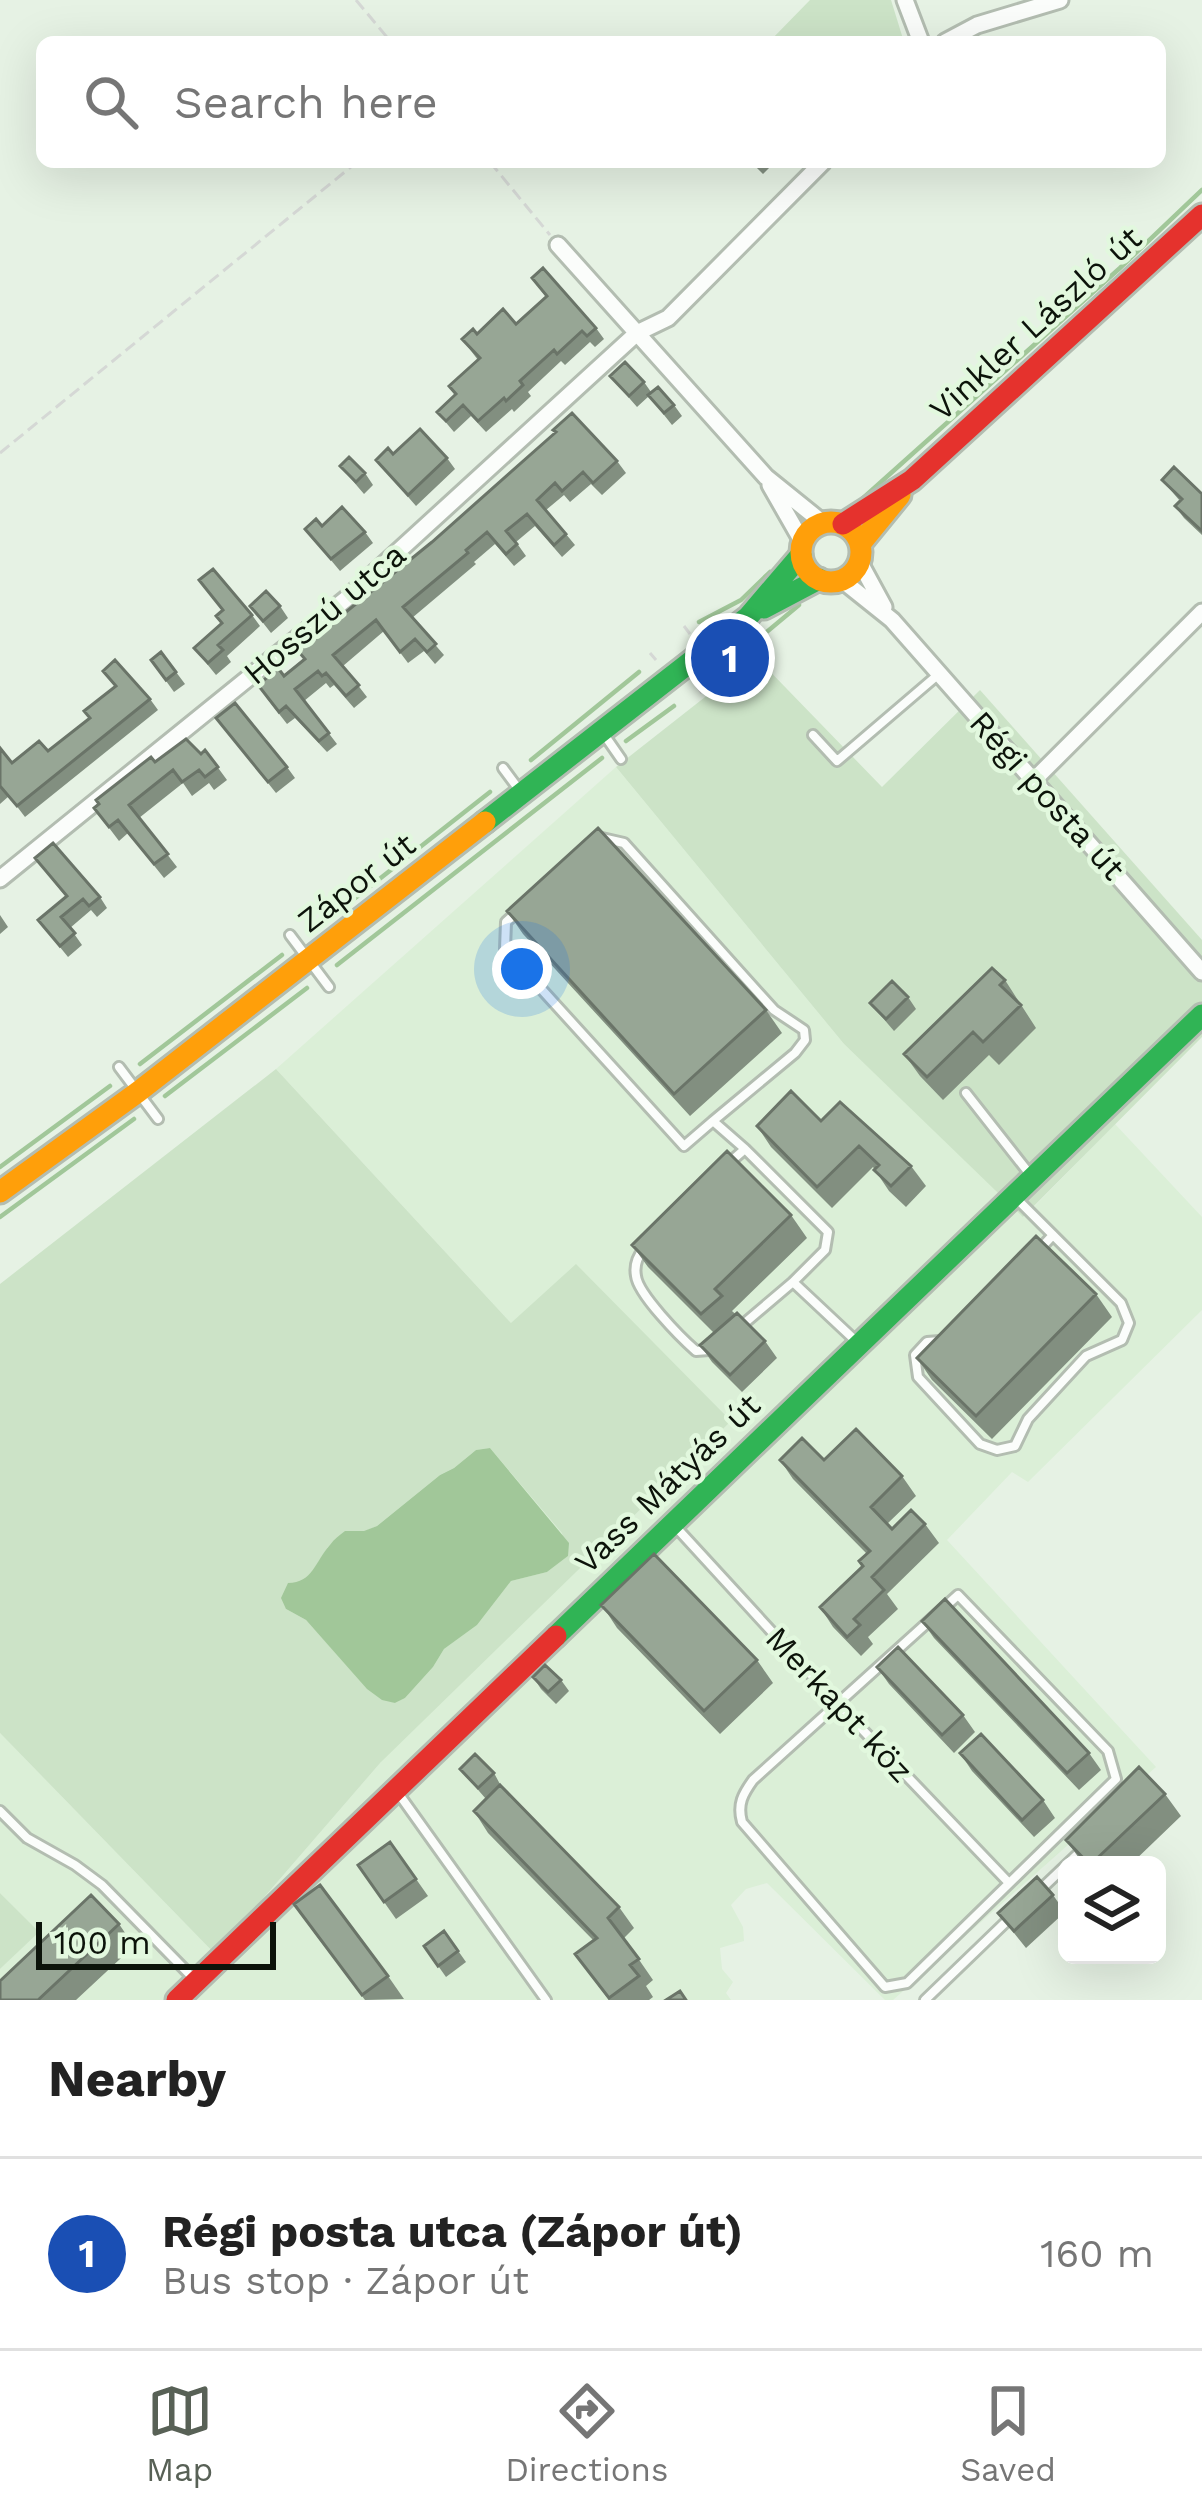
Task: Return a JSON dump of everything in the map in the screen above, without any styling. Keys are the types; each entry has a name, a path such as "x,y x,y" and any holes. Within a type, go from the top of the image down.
{"street":[{"path":"905,0 919,36"},
{"path":"956,36 977,25 1060,0"},
{"name":"Hosszú utca","path":"0,879 346,599 638,333 668,317 817,168"},
{"name":"Vinkler László út","path":"860,553 912,480 1202,215"},
{"path":"558,245 766,477 856,536 860,553 855,569 831,580 807,570 766,477"},
{"name":"Vinkler László út","path":"833,524 912,480"},
{"path":"801,548 807,533 833,524"},
{"name":"Zápor út","path":"748,617 801,548"},
{"name":"Régi posta út","path":"860,553 892,620"},
{"name":"Zápor út","path":"0,1192 138,1092 748,617 831,580"},
{"name":"Régi posta út","path":"831,580 892,620 1202,972"},
{"path":"1034,780 1202,612"},
{"name":"Vass Mátyás út","path":"177,2000 1202,1015"}],"lane":[{"path":"813,735 837,761 940,673"},
{"path":"602,732 621,758"},
{"path":"503,768 523,794"},
{"path":"522,908 506,922 505,949 684,1146 795,1053 805,1040 804,1030 774,1010 624,843 601,838"},
{"path":"290,935 329,986"},
{"path":"118,1067 158,1119"},
{"path":"966,1093 1033,1178"},
{"path":"712,1121 828,1232 825,1250 729,1337"},
{"path":"715,1176 746,1149"},
{"path":"949,1340 927,1342 915,1354 918,1377 980,1444 997,1450 1015,1446 1028,1419 1086,1356 1122,1340 1130,1323 1121,1303 1014,1196"},
{"path":"1023,1265 1053,1235"},
{"path":"647,1245 636,1258 635,1280 674,1332 695,1351 713,1350"},
{"path":"793,1282 859,1344"},
{"name":"Merkapt köz","path":"672,1523 1009,1883"},
{"path":"958,1595 1108,1751 1116,1778 1009,1883 907,1983 885,1987 742,1822 738,1808 753,1780 958,1595"},
{"path":"395,1789 546,2000"},
{"path":"0,1811 27,1838 103,1885 196,1982"},
{"path":"925,2000 1091,1841"}],"path":[{"path":"356,0 386,36"},
{"path":"0,453 350,168"},
{"path":"495,168 558,245"},
{"path":"684,626 690,634"},
{"path":"650,653 656,660"},
{"path":"728,660 734,668"},
{"path":"696,685 702,693"}],"shaded area":[{"path":"810,0 891,0 902,36 775,36"},
{"path":"756,657 882,787 980,690 1202,940 1202,1037 1023,1217 844,1044 616,767"},
{"path":"616,767 844,1044 1024,1217 1115,1124 1202,1217 1202,1310 1028,1482 1012,1472 947,1540 1156,1767 893,2000 885,2000 767,1883 746,1889 731,1905 743,1927 744,1941 720,1948 722,1969 733,1982 726,1993 731,2000 0,2000 0,1969 38,1932 0,1893 0,1733 215,1954 381,1762 511,1323 276,1069"},
{"path":"276,1069 511,1323 576,1264 731,1421 381,1762 215,1954 0,1733 0,1284","holes":["490,1448 562,1533 568,1556 547,1572 511,1581 477,1625 444,1649 405,1698 395,1703 368,1689 306,1620 286,1609 288,1583 308,1578 328,1547 377,1526 476,1450"]},
{"path":"490,1448 569,1543 568,1556 547,1572 511,1581 477,1625 444,1649 405,1698 395,1703 382,1700 306,1620 286,1609 281,1598 288,1583 308,1575 345,1531 377,1526 476,1450"},
{"path":"0,1893 39,1932 0,1969"}],"building":[{"path":"543,268 596,328 587,336 582,331 557,354 554,350 506,401 504,398 478,421 463,405 446,421 437,412 456,394 449,386 480,358 462,339 473,329 477,334 503,309 516,324 547,296 532,278"},
{"path":"625,362 644,382 629,396 610,376"},
{"path":"658,387 674,405 664,413 648,395"},
{"path":"572,413 617,461 593,483 583,472 562,491 555,483 537,500 566,534 554,545 527,514 506,531 517,544 506,554 487,532 403,607 436,644 427,652 415,639 400,652 376,620 333,655 359,685 346,696 326,673 322,676 318,671 295,689 329,733 319,741 286,706 279,712 258,685 278,668 284,676 305,659 298,651 432,542"},
{"path":"420,429 447,458 408,495 376,460 388,448 393,454"},
{"path":"349,457 365,473 356,482 340,466"},
{"path":"1174,467 1202,494 1202,531 1175,506 1182,499 1162,480"},
{"path":"342,507 365,532 331,559 305,529 316,519 322,526"},
{"path":"213,569 252,615 218,645 223,650 208,663 194,648 222,623 216,616 223,610 199,580"},
{"path":"266,591 280,606 263,621 250,606"},
{"path":"161,652 176,672 166,680 151,660"},
{"path":"115,660 150,699 17,806 0,786 0,748 12,763 39,741 48,751 90,718 84,711 116,686 103,671"},
{"path":"235,703 287,767 268,782 216,718"},
{"path":"186,739 201,754 205,750 218,767 205,777 199,770 182,782 173,770 129,805 168,854 154,864 118,820 109,827 94,808 99,804 96,800 151,757 155,762"},
{"path":"598,828 766,1010 674,1094 507,911"},
{"path":"53,843 100,897 89,906 83,899 61,917 75,933 60,946 38,920 67,896 35,858"},
{"path":"992,968 1005,980 1000,985 1021,1005 983,1042 973,1032 927,1077 904,1054"},
{"path":"892,981 908,997 886,1019 870,1003"},
{"path":"791,1091 821,1121 840,1102 911,1166 891,1186 874,1170 879,1165 859,1146 817,1187 757,1126"},
{"path":"727,1151 791,1215 715,1289 722,1296 701,1314 632,1245"},
{"path":"1036,1236 1096,1294 976,1416 917,1358"},
{"path":"737,1313 765,1341 730,1375 700,1345"},
{"path":"856,1429 902,1476 871,1507 892,1529 911,1510 925,1524 872,1577 884,1590 854,1619 860,1625 847,1637 820,1607 863,1566 859,1561 870,1551 780,1460 802,1438 824,1460"},
{"path":"654,1554 757,1660 704,1711 601,1605"},
{"path":"945,1599 1089,1753 1067,1773 922,1621"},
{"path":"898,1647 963,1715 942,1735 877,1667"},
{"path":"545,1665 561,1680 548,1692 533,1677"},
{"path":"981,1734 1043,1800 1022,1820 960,1753"},
{"path":"475,1754 494,1773 478,1788 460,1769"},
{"path":"1139,1767 1165,1794 1100,1856 1081,1856 1066,1840"},
{"path":"500,1785 619,1907 608,1918 639,1959 630,1965 639,1976 609,1998 575,1954 597,1938 474,1811"},
{"path":"390,1842 416,1879 384,1902 358,1865"},
{"path":"1037,1877 1053,1895 1014,1931 998,1913"},
{"path":"320,1885 388,1976 362,1995 294,1904"},
{"path":"91,1895 119,1924 38,2000 0,2000 0,1981"},
{"path":"444,1931 458,1951 438,1966 424,1946"}],"waterway":[{"path":"862,499 1202,190"},
{"path":"699,622 741,600 770,572"},
{"path":"739,655 799,605"},
{"path":"531,760 639,672"},
{"path":"626,741 674,706"},
{"path":"337,965 602,758"},
{"path":"312,932 490,792"},
{"path":"140,1064 282,955"},
{"path":"165,1096 307,988"},
{"path":"0,1167 110,1086"},
{"path":"0,1217 134,1119"}],"traffic: fast":[{"path":"485,822 748,617 801,555"},
{"path":"764,608 819,579"},
{"path":"556,1636 1202,1015"}],"traffic: slow":[{"path":"860,544 900,495"},
{"path":"831,522 852,531 861,552 852,573 831,582 810,573 801,552 810,531 831,522"},
{"path":"0,1192 138,1092 485,822"}],"traffic: jam":[{"path":"843,524 912,480 1202,215"},
{"path":"177,2000 556,1636"}],"place":[{"name":"Régi posta utca (Zápor út)","path":"730,658"}]}
